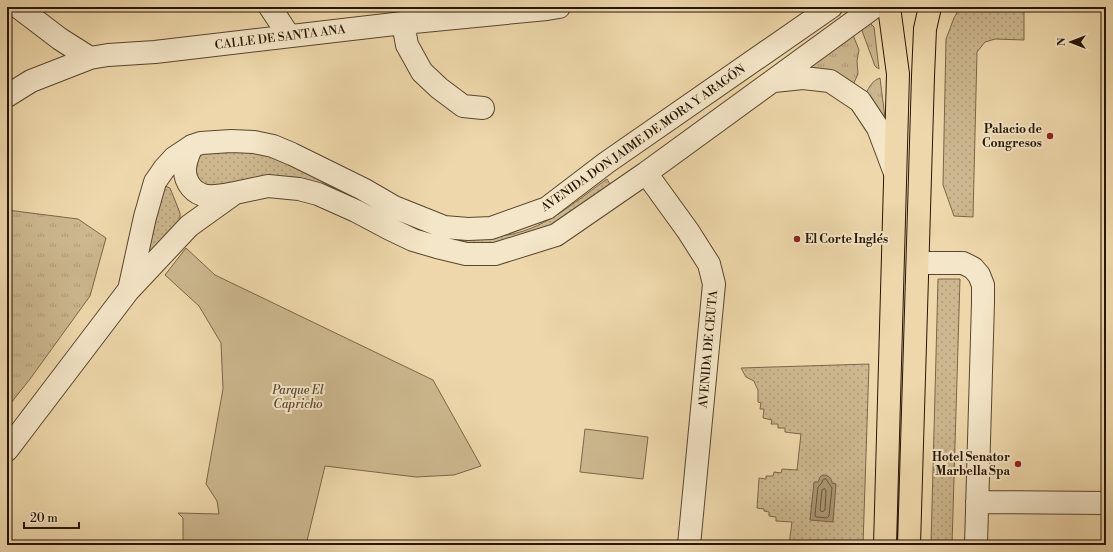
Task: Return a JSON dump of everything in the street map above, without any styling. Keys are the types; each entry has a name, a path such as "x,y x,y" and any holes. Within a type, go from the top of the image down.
{"main road":[{"path":"885,545 898,74 889,7"},
{"path":"909,545 925,28 930,7"}],"street":[{"path":"18,7 60,39 90,58"},
{"path":"270,7 289,36"},
{"name":"CALLE DE SANTA ANA","path":"7,96 31,81 90,58 108,54 156,52 403,23 546,10 559,7"},
{"name":"AVENIDA DON JAIME DE MORA Y ARAGÓN","path":"128,291 154,182 174,158 192,146 201,143 230,141 254,142 273,146 356,186 394,207 444,227 468,229 491,228 546,208 606,163 832,7"},
{"name":"AVENIDA DON JAIME DE MORA Y ARAGÓN","path":"7,450 128,291 190,226 235,193 268,186 305,190 324,196 413,240 437,248 466,254 495,254 556,235 646,172 874,7"},
{"path":"403,23 407,45 422,72 439,88 464,106 483,108"},
{"path":"772,81 803,78 830,82 860,100 878,128 895,172"},
{"path":"192,146 186,158 185,170 188,183 195,192 205,196 235,193"},
{"name":"AVENIDA DE CEUTA","path":"646,172 688,231 709,264 714,284 689,545"},
{"path":"918,263 963,263 973,268 979,275 983,285 976,545"},
{"path":"977,502 1106,503"}],"green space":[{"path":"960,7 1024,7 1024,40 995,39 985,42 977,52 973,217 954,216 943,185 946,39"},
{"path":"870,23 874,27 879,69 875,66 861,28"},
{"path":"853,35 859,50 857,61 858,74 852,87 802,71"},
{"path":"880,78 885,118 864,98 872,83"},
{"path":"210,150 260,152 493,237 517,233 543,223 607,179 611,186 554,226 524,239 478,245 430,238 316,184 216,190 194,181 194,161 201,153"},
{"path":"165,186 170,188 180,213 180,221 152,257 146,255"},
{"path":"7,210 78,219 106,238 90,296 30,379 7,408"},
{"name":"Parque El Capricho","path":"186,248 215,275 433,380 481,466 454,475 416,477 325,466 306,545 183,545 183,518 178,513 219,514 217,501 206,484 223,389 221,343 199,306 165,275"},
{"path":"938,279 960,279 952,545 931,545"},
{"path":"869,364 863,545 789,545 792,522 776,521 776,517 769,516 769,512 764,511 764,509 757,508 759,478 766,479 766,476 773,476 774,472 781,473 782,469 797,470 801,434 785,432 785,428 778,428 778,424 771,424 772,420 763,418 764,409 760,409 761,403 758,402 758,390 754,381 746,377 741,368"},
{"path":"585,429 648,437 643,479 580,472"}],"water":[{"path":"823,475 829,477 832,483 836,484 833,522 810,520 814,482 818,482 820,477"}],"place":[{"name":"Palacio de Congresos","path":"1050,136"},
{"name":"El Corte Inglés","path":"797,239"},
{"name":"Hotel Senator Marbella Spa","path":"1018,464"}]}
